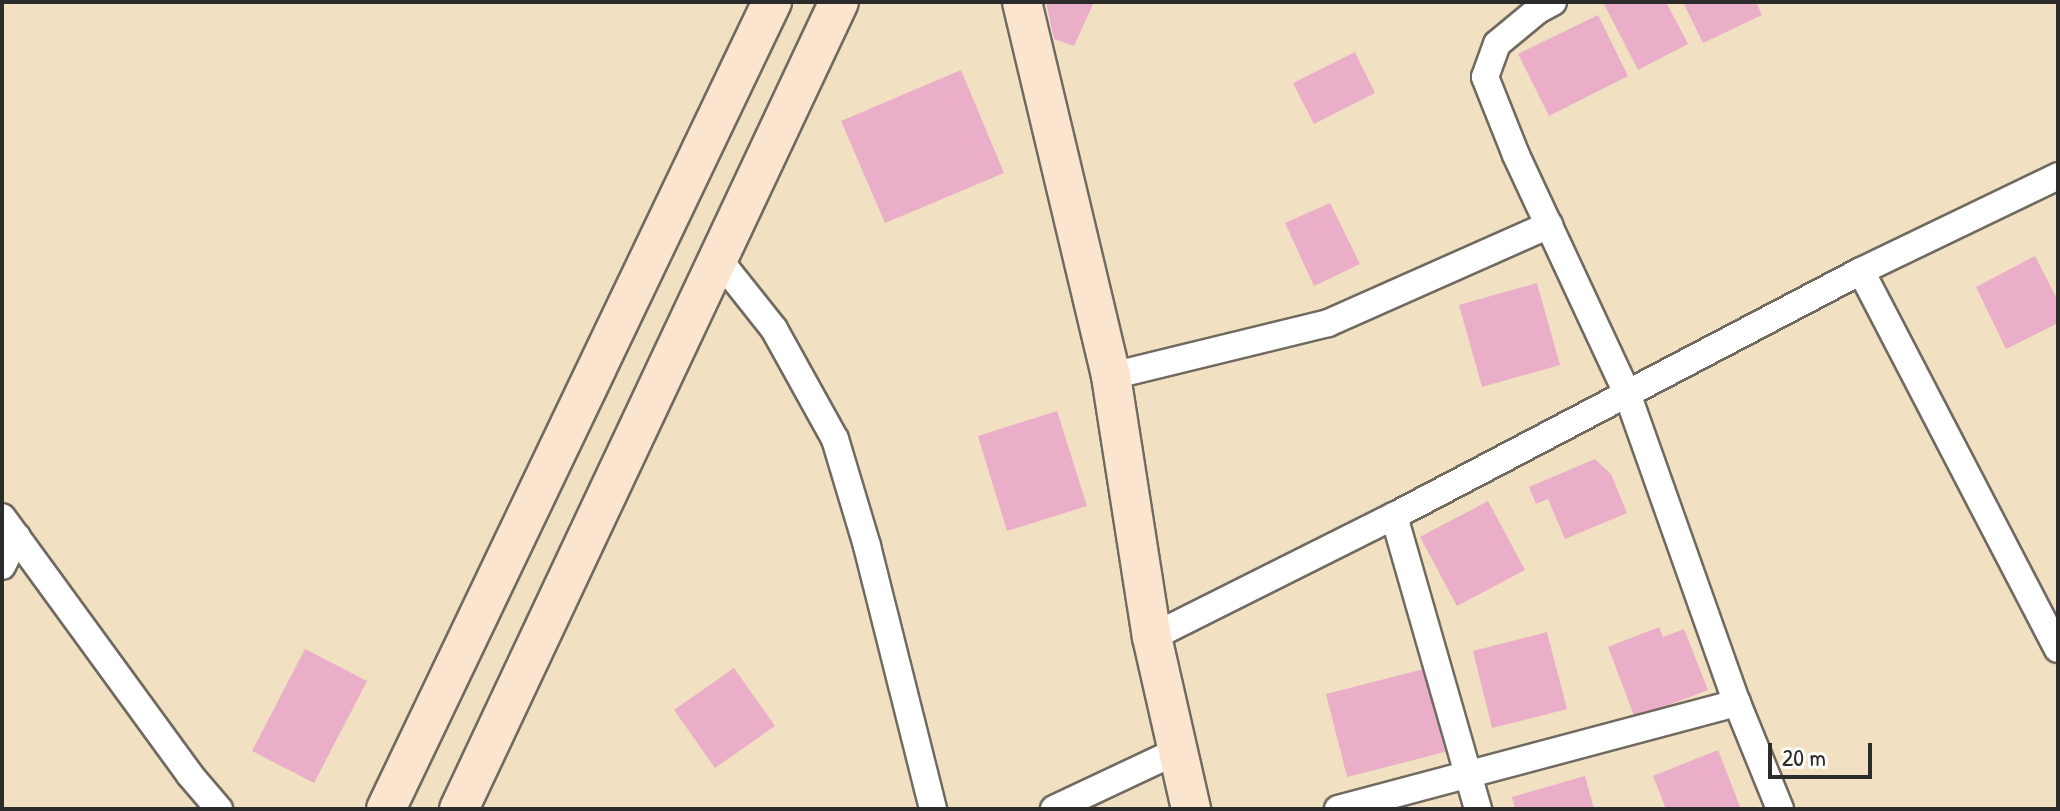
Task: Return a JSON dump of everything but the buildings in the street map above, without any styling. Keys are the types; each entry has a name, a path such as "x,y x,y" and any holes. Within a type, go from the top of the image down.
{"street":[{"path":"386,809 772,2"},
{"path":"459,809 720,261 839,2"},
{"path":"1022,2 1111,376 1152,637 1191,809"},
{"path":"1553,2 1538,10 1497,44 1485,77 1627,393 1737,703 1780,809"},
{"path":"1152,637 1394,516 1861,271 2058,176"},
{"path":"1111,376 1328,323 1549,225"},
{"path":"720,261 774,329 835,439 867,546 933,809"},
{"path":"1861,271 2058,649"},
{"path":"1394,516 1478,809"},
{"path":"2,566 10,527"},
{"path":"10,527 190,775 219,809"},
{"path":"1338,809 1737,703"},
{"path":"1054,809 1177,751"}]}
